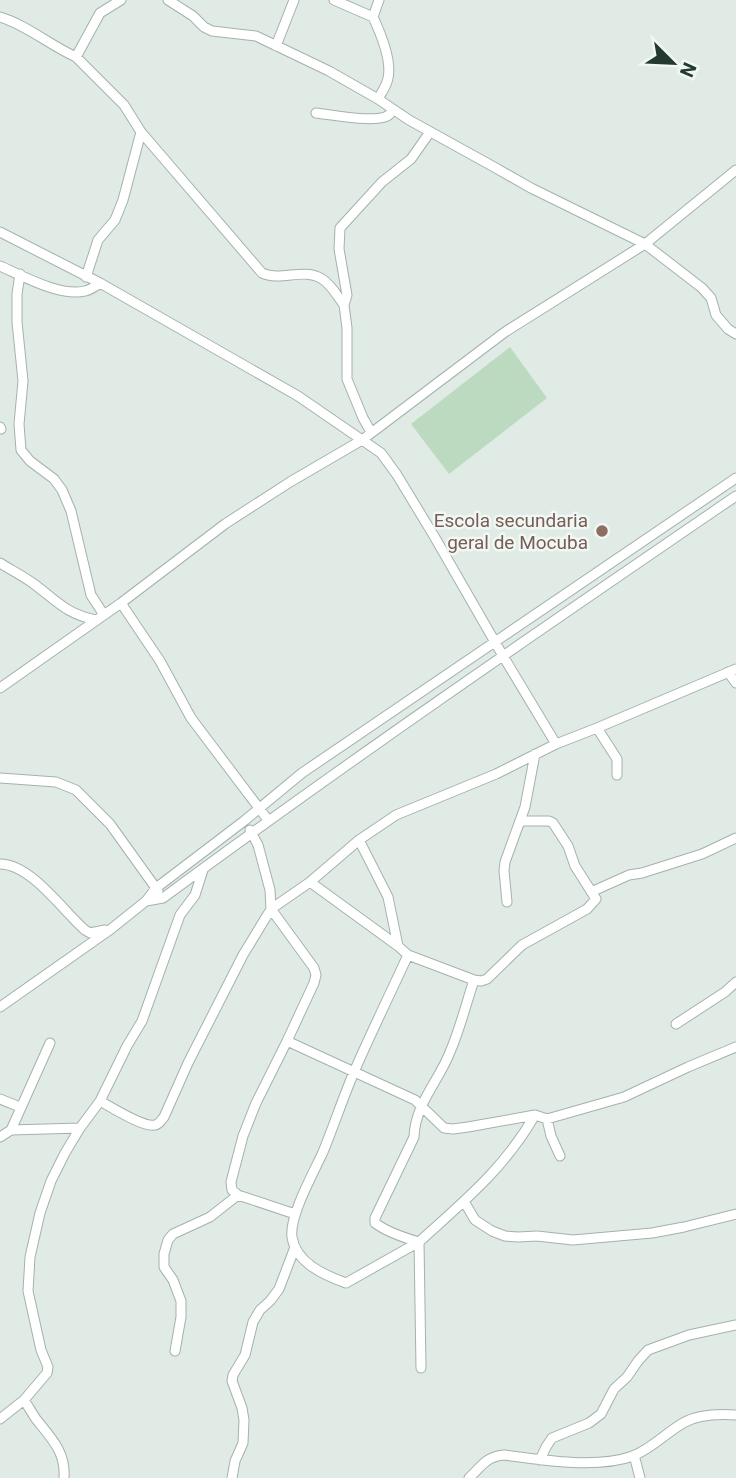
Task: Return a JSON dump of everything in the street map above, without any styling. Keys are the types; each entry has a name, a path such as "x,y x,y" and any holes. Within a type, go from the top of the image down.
{"street":[{"path":"76,57 100,13 121,0"},
{"path":"168,0 212,31 256,36 329,71 430,132 531,188 645,244 702,288 711,298 716,315 736,334"},
{"path":"275,46 294,0"},
{"path":"334,0 373,17 381,35 389,70 388,80 378,99"},
{"path":"373,17 379,0"},
{"path":"0,16 76,57 124,105 141,132 262,273 267,276 311,274 323,279 344,305"},
{"path":"316,113 352,118 383,117 389,115 393,109"},
{"path":"86,277 98,240 115,220 123,200 141,132"},
{"path":"371,432 348,379 344,305 347,295 339,249 340,228 382,182 411,159 430,132"},
{"path":"0,688 121,603 225,524 362,440 505,332 645,244 736,170"},
{"path":"0,232 100,284 298,396 381,453 435,536 556,744"},
{"path":"0,266 37,283 68,291 85,291 100,284"},
{"path":"20,274 17,322 23,381 19,424 21,450 30,461 54,479 62,490 71,511 91,595 100,617"},
{"path":"0,1007 111,929 146,901 156,888 302,773 736,478"},
{"path":"146,901 163,898 268,820 736,496"},
{"path":"676,519 684,532"},
{"path":"0,563 33,583 68,611 82,617 100,617"},
{"path":"121,603 160,661 191,718 268,820"},
{"path":"100,1101 145,1124 153,1126 159,1123 173,1100 188,1063 243,955 271,909 310,882 359,840 396,815 496,774 556,744 732,671 736,683"},
{"path":"597,728 617,759 617,775"},
{"path":"507,902 505,862 522,821 535,754"},
{"path":"302,773 318,786"},
{"path":"0,778 56,782 76,790 110,824 163,898"},
{"path":"244,821 258,845 270,890 271,909 314,968 316,975 243,1136 231,1182 232,1191 295,1214"},
{"path":"310,882 408,955 481,981 487,979 522,945 587,909 596,899 553,823 522,821"},
{"path":"591,892 629,874 642,873 702,854 736,838"},
{"path":"359,840 388,897 398,946"},
{"path":"0,864 14,865 22,871 90,933 111,929"},
{"path":"0,1419 24,1400 47,1373 48,1367 41,1350 28,1291 30,1257 51,1181 80,1128 100,1101 142,1021 180,915 195,895 204,868"},
{"path":"408,955 355,1071 295,1214 292,1231 295,1247 306,1261 320,1273 346,1283 419,1242 485,1182 536,1115"},
{"path":"419,1242 380,1227 375,1223 375,1218 414,1137 421,1106 450,1053 474,980"},
{"path":"676,1024 736,982"},
{"path":"287,1041 415,1100 444,1128 453,1129 536,1115 547,1119 624,1097 736,1047"},
{"path":"11,1130 50,1043"},
{"path":"0,1099 20,1107"},
{"path":"547,1119 560,1156"},
{"path":"0,1137 11,1130 80,1128"},
{"path":"175,1351 181,1301 173,1280 164,1267 168,1240 173,1234 210,1217 238,1195"},
{"path":"465,1203 475,1220 505,1236 573,1240 652,1233 736,1214"},
{"path":"419,1242 421,1367"},
{"path":"232,1478 235,1461 243,1443 244,1420 232,1381 233,1375 244,1355 253,1322 279,1289 295,1247"},
{"path":"540,1460 552,1438 589,1423 601,1414 614,1389 649,1350 689,1335 736,1325"},
{"path":"24,1400 57,1446 64,1462 64,1478"},
{"path":"470,1478 494,1456 563,1462 605,1461 635,1455 685,1422 736,1415"},
{"path":"635,1455 640,1478"}],"green space":[{"path":"510,347 547,398 449,474 411,424"}],"place":[{"name":"Escola secundaria geral de Mocuba","path":"602,531"}]}
